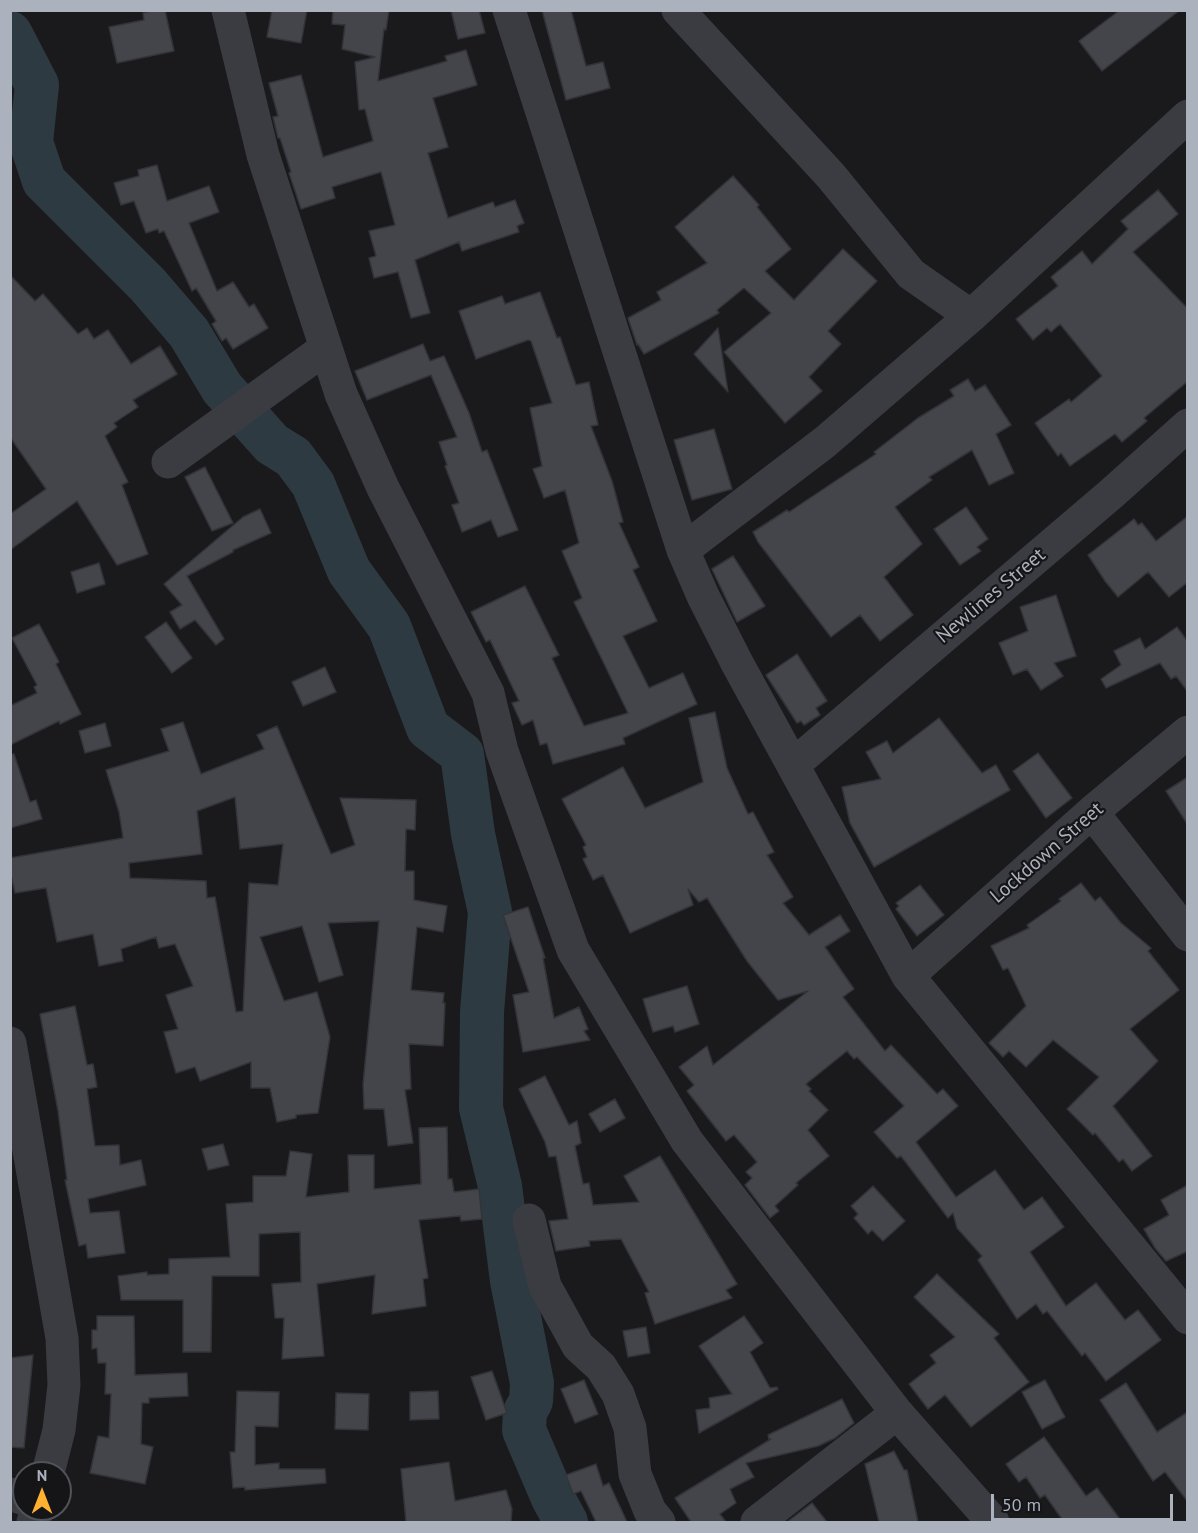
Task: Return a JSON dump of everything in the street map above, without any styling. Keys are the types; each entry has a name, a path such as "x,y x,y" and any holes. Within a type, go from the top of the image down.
{"street":[{"path":"228,10 263,155 341,394 383,488 488,693 502,752 573,950 687,1141 897,1413 993,1522"},
{"path":"509,10 683,550 702,596 908,976 1188,1318"},
{"path":"678,10 831,176 911,274 971,316"},
{"path":"683,550 825,442 971,316 1188,116"},
{"path":"168,462 326,348"},
{"name":"Newlines Street","path":"793,765 1111,494 1188,425"},
{"name":"Lockdown Street","path":"908,976 1092,812 1188,732"},
{"path":"1092,812 1188,935"},
{"path":"10,1043 62,1338 64,1385 59,1430 51,1461"},
{"path":"530,1220 545,1286 578,1346 601,1366 618,1394 630,1428 635,1474 650,1511 659,1522"},
{"path":"757,1522 897,1413"}],"building":[{"path":"165,10 174,51 117,63 109,27 144,20 143,13"},
{"path":"272,10 307,10 301,43 267,37"},
{"path":"333,10 389,10 386,30 384,29 378,81 447,61 445,56 466,50 477,85 433,98 448,147 428,153 448,218 493,202 495,207 515,200 524,223 517,226 519,232 462,251 459,242 415,260 430,313 411,318 398,272 374,278 369,258 376,256 369,231 395,225 381,172 332,187 335,198 301,209 289,173 291,172 273,117 278,116 269,83 301,75 323,157 373,141 365,109 359,110 355,62 375,57 342,49 345,25 332,24"},
{"path":"451,10 479,10 485,33 458,39"},
{"path":"542,10 571,10 586,66 603,62 610,88 566,100"},
{"path":"1120,10 1180,10 1102,71 1079,41"},
{"path":"157,165 167,201 209,186 219,212 189,223 217,291 233,282 249,307 254,304 268,328 233,349 226,338 222,341 212,324 216,321 196,288 192,291 164,231 159,233 158,229 146,233 134,201 121,205 114,183 139,176 138,170"},
{"path":"733,176 759,205 757,207 791,249 765,271 794,300 843,249 877,281 828,331 841,344 809,377 822,391 785,423 724,352 771,313 744,288 717,310 719,313 644,354 637,345 628,318 661,300 657,292 707,263 675,227"},
{"path":"1158,190 1178,214 1133,252 1188,309 1188,381 1144,418 1147,421 1122,442 1115,434 1070,466 1061,453 1058,456 1035,423 1069,399 1071,402 1102,376 1060,324 1051,332 1047,328 1033,340 1016,319 1058,286 1051,277 1082,251 1092,264 1128,229 1121,221"},
{"path":"10,275 35,301 43,294 78,334 87,328 94,339 108,330 131,364 160,346 177,374 133,400 138,407 114,423 117,427 105,436 128,482 122,485 148,554 117,565 77,501 10,550 10,514 46,489 10,437"},
{"path":"540,292 557,338 560,337 576,385 589,382 598,425 591,426 612,481 623,522 619,523 639,567 633,570 657,621 623,636 649,688 683,673 697,704 623,738 625,744 553,764 547,743 540,745 533,720 522,725 512,703 519,701 490,640 486,642 471,612 525,586 559,655 552,658 584,726 628,713 574,602 582,598 562,551 579,543 565,490 544,498 533,469 542,466 530,408 552,403 531,341 528,340 476,359 459,311 502,296 505,304"},
{"path":"718,328 728,392 694,354"},
{"path":"423,344 430,361 444,356 469,413 482,452 487,450 518,530 498,537 491,520 462,532 452,505 459,503 439,442 457,437 431,375 367,400 355,371"},
{"path":"968,379 975,391 985,385 1011,425 996,434 1014,473 989,485 972,450 929,477 932,480 895,507 922,544 884,577 913,615 880,641 860,615 831,637 758,542 753,532 787,510 789,512 876,454 874,452 918,418 954,396 950,390"},
{"path":"714,429 732,489 692,500 674,440"},
{"path":"205,467 233,523 212,531 185,477"},
{"path":"966,507 988,539 977,547 981,551 960,565 934,529"},
{"path":"260,509 271,533 233,550 187,576 224,639 216,645 195,620 180,629 170,612 182,605 164,584 243,517"},
{"path":"1188,516 1188,582 1169,597 1148,572 1118,597 1088,555 1134,519 1138,525 1142,523 1156,541"},
{"path":"733,556 765,606 737,622 712,569"},
{"path":"99,563 105,584 77,593 71,572"},
{"path":"1056,595 1076,656 1054,663 1063,676 1041,690 1027,669 1013,675 999,643 1028,631 1020,607"},
{"path":"166,622 192,658 172,673 145,637"},
{"path":"39,624 59,662 56,664 81,714 60,724 59,721 10,745 10,706 37,693 34,687 37,685 12,638"},
{"path":"1177,627 1188,642 1188,692 1176,676 1171,679 1160,663 1106,688 1101,679 1121,665 1114,651 1140,638 1145,649"},
{"path":"797,654 827,701 816,708 820,715 804,725 801,721 797,723 766,675"},
{"path":"325,667 336,692 303,706 292,682"},
{"path":"715,712 727,768 748,814 753,812 774,852 767,855 793,897 783,903 809,935 840,915 850,931 825,947 854,989 843,997 885,1051 891,1045 937,1094 943,1089 958,1106 916,1142 956,1197 995,1170 1024,1210 1042,1197 1064,1227 1030,1252 1066,1306 1096,1283 1125,1320 1138,1310 1161,1340 1106,1381 1085,1353 1082,1356 1047,1311 1043,1314 1036,1304 1017,1319 978,1260 982,1256 957,1228 953,1213 948,1218 901,1156 897,1158 874,1132 904,1106 857,1057 854,1059 847,1051 806,1084 811,1089 809,1091 828,1110 808,1130 829,1156 796,1183 798,1185 775,1206 779,1211 770,1218 745,1185 752,1178 746,1172 757,1162 734,1135 726,1141 687,1091 694,1085 679,1067 707,1046 713,1065 808,991 778,1000 747,961 707,898 699,902 688,889 693,905 630,933 603,875 593,880 583,859 587,857 583,847 586,845 562,799 623,767 645,808 703,782 689,718"},
{"path":"939,718 982,773 996,765 1010,790 874,867 850,823 842,787 881,779 866,752 887,741 893,753"},
{"path":"183,722 201,774 264,749 257,735 277,726 331,854 355,845 340,798 416,800 415,830 406,829 405,871 414,871 414,900 447,906 443,932 417,927 411,990 444,993 443,1003 445,1003 443,1046 409,1044 411,1089 405,1090 413,1143 388,1146 384,1109 364,1109 363,1084 379,921 328,923 343,975 319,982 302,926 260,937 284,1001 317,992 330,1037 318,1113 296,1115 296,1118 277,1122 270,1088 251,1088 251,1062 200,1081 195,1067 176,1073 164,1032 178,1029 166,995 193,986 175,944 159,948 156,937 121,949 123,961 99,966 93,934 57,942 46,888 15,893 10,858 123,838 119,812 106,770 169,751 161,729","holes":["235,797 240,849 283,844 278,885 249,883 243,1011 236,1012 215,897 207,898 206,881 130,878 129,863 202,854 197,811"]},
{"path":"105,723 111,746 85,753 79,731"},
{"path":"1038,753 1072,798 1046,818 1013,771"},
{"path":"10,754 14,754 30,802 36,800 42,819 10,828"},
{"path":"1188,777 1188,825 1166,791"},
{"path":"1081,883 1095,901 1100,897 1121,923 1151,948 1148,951 1179,990 1130,1029 1158,1061 1113,1106 1152,1156 1132,1171 1123,1159 1119,1162 1095,1133 1093,1135 1067,1109 1099,1077 1053,1040 1026,1067 1009,1051 1003,1057 989,1043 1026,1006 1008,968 1003,970 991,946 1029,928 1027,925 1061,901 1059,899"},
{"path":"920,885 944,915 917,936 896,909 899,906 896,903"},
{"path":"528,907 545,958 543,958 554,1018 579,1007 588,1029 584,1031 590,1040 523,1052 513,995 529,992 503,915"},
{"path":"687,986 699,1024 675,1032 673,1026 653,1032 643,999"},
{"path":"75,1006 87,1065 93,1064 97,1087 87,1089 95,1146 119,1145 120,1165 141,1160 146,1185 88,1199 90,1213 119,1211 125,1253 88,1258 86,1244 79,1246 65,1180 67,1180 58,1111 40,1014"},
{"path":"545,1076 569,1125 577,1121 581,1143 575,1146 583,1184 589,1183 593,1205 639,1202 624,1176 660,1156 737,1284 726,1290 732,1298 655,1324 645,1293 649,1292 621,1239 589,1241 590,1246 556,1251 549,1221 568,1219 556,1156 549,1157 545,1142 519,1089"},
{"path":"615,1099 625,1118 600,1132 589,1114"},
{"path":"447,1127 448,1179 452,1179 454,1192 479,1189 482,1219 461,1221 460,1216 419,1220 428,1278 423,1279 426,1306 372,1314 375,1275 317,1284 324,1356 282,1359 284,1318 275,1318 272,1284 301,1282 300,1232 259,1234 259,1276 212,1276 211,1352 183,1352 183,1300 121,1300 118,1276 147,1272 147,1275 169,1274 169,1259 230,1257 226,1204 253,1202 253,1176 286,1176 290,1151 312,1154 306,1197 349,1192 348,1155 374,1155 374,1189 421,1184 419,1128"},
{"path":"223,1144 229,1165 208,1170 202,1149"},
{"path":"1188,1185 1188,1251 1166,1261 1144,1229 1169,1215 1161,1200"},
{"path":"873,1186 905,1221 883,1241 872,1230 868,1234 854,1218 858,1214 851,1206"},
{"path":"937,1274 999,1334 994,1338 1029,1382 971,1427 945,1395 928,1409 909,1384 936,1363 930,1355 955,1337 914,1297"},
{"path":"97,1316 134,1316 135,1375 187,1373 188,1396 149,1398 149,1403 142,1403 141,1444 153,1447 145,1484 90,1473 98,1436 109,1438 111,1394 105,1394 106,1363 98,1363 97,1348 92,1349 92,1330 97,1330"},
{"path":"744,1316 763,1343 750,1352 770,1388 777,1387 778,1389 699,1433 696,1410 710,1408 709,1398 732,1394 699,1346"},
{"path":"646,1327 650,1353 628,1357 623,1331"},
{"path":"33,1355 24,1448 10,1447 10,1358"},
{"path":"492,1371 507,1413 486,1420 471,1377"},
{"path":"584,1380 598,1414 575,1423 561,1389"},
{"path":"1045,1380 1065,1417 1042,1429 1022,1392"},
{"path":"1126,1383 1157,1432 1188,1412 1188,1502 1165,1472 1153,1481 1100,1400"},
{"path":"237,1391 279,1392 278,1427 255,1426 255,1465 279,1463 279,1469 325,1469 326,1483 245,1490 245,1487 233,1488 230,1452 235,1452"},
{"path":"438,1391 439,1419 410,1420 410,1392"},
{"path":"336,1393 369,1394 368,1430 335,1429"},
{"path":"842,1399 854,1423 835,1438 818,1446 746,1463 754,1477 730,1489 736,1503 720,1514 726,1522 691,1522 675,1498 771,1439 768,1435"},
{"path":"1044,1437 1086,1496 1097,1488 1122,1522 1064,1522 1045,1495 1040,1498 1026,1477 1019,1482 1006,1464"},
{"path":"894,1451 904,1470 907,1470 918,1522 879,1522 865,1464"},
{"path":"449,1462 455,1501 506,1490 512,1509 511,1522 406,1522 401,1469"},
{"path":"596,1464 603,1486 609,1483 627,1522 596,1522 581,1491 573,1494 566,1475"},
{"path":"812,1503 827,1522 787,1522"}],"waterway":[{"path":"10,33 37,85 31,142 44,181 148,285 189,333 222,388 272,444 293,457 313,484 349,571 389,626 428,728 462,754 473,834 490,912 482,1012 481,1108 500,1186 512,1281 532,1383 531,1401 525,1412 524,1430 553,1498 566,1522"}]}
